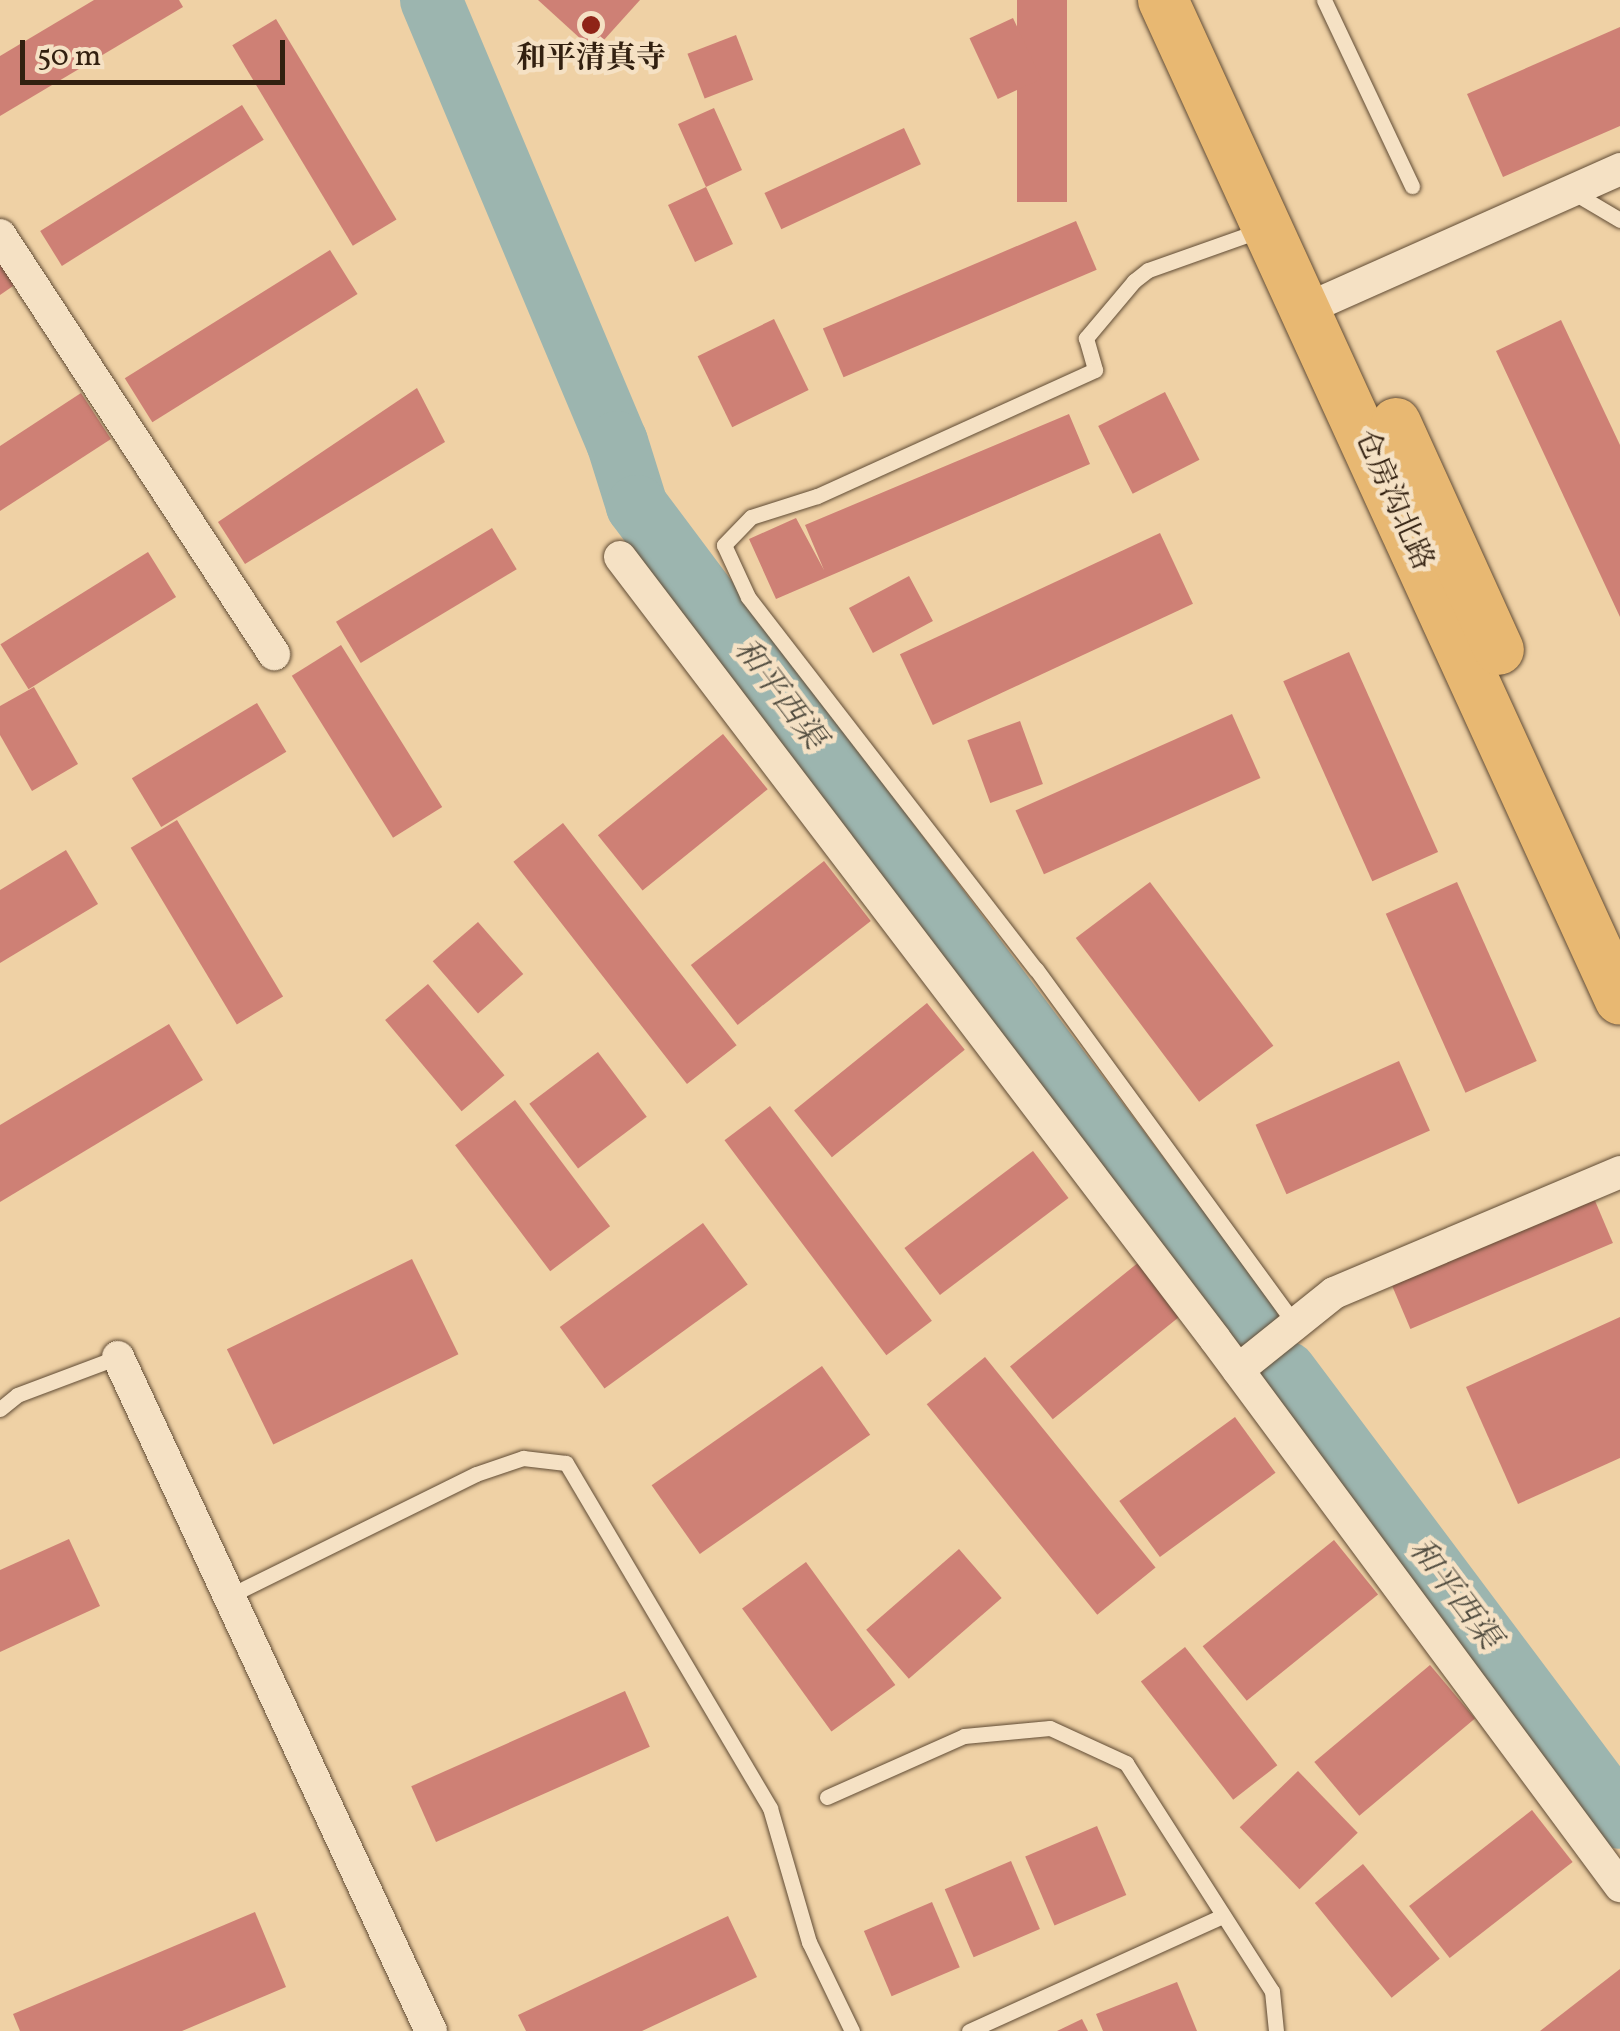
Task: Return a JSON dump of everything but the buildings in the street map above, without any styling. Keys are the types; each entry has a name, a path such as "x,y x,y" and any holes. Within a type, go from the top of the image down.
{"main road":[{"name":"仓房沟北路","path":"1163,0 1268,228 1321,302 1620,925"},
{"name":"仓房沟北路","path":"1201,0 1321,302 1620,1000"}],"street":[{"path":"1321,302 1620,169"},
{"path":"0,235 274,654"},
{"path":"620,557 1238,1370 1620,1886"},
{"path":"1238,1370 1334,1292 1620,1172"},
{"path":"118,1356 430,2031"}],"lane":[{"path":"1324,0 1412,186"},
{"path":"1572,190 1620,220"},
{"path":"1268,228 1148,270 1086,338 1096,370 817,496 751,517 724,545 748,597 1036,969 1296,1324"},
{"path":"0,1408 17,1395 118,1356"},
{"path":"229,1596 476,1474 524,1458 566,1464 770,1808 809,1942 852,2031"},
{"path":"827,1797 964,1736 1050,1728 1126,1763 1272,1991 1276,2031"},
{"path":"968,2031 1222,1916"}],"waterway":[{"name":"和平西渠","path":"431,0 617,442 637,506 1248,1322"},
{"name":"和平西渠","path":"1286,1372 1620,1818"}],"place":[{"name":"和平清真寺","path":"591,25"}]}
